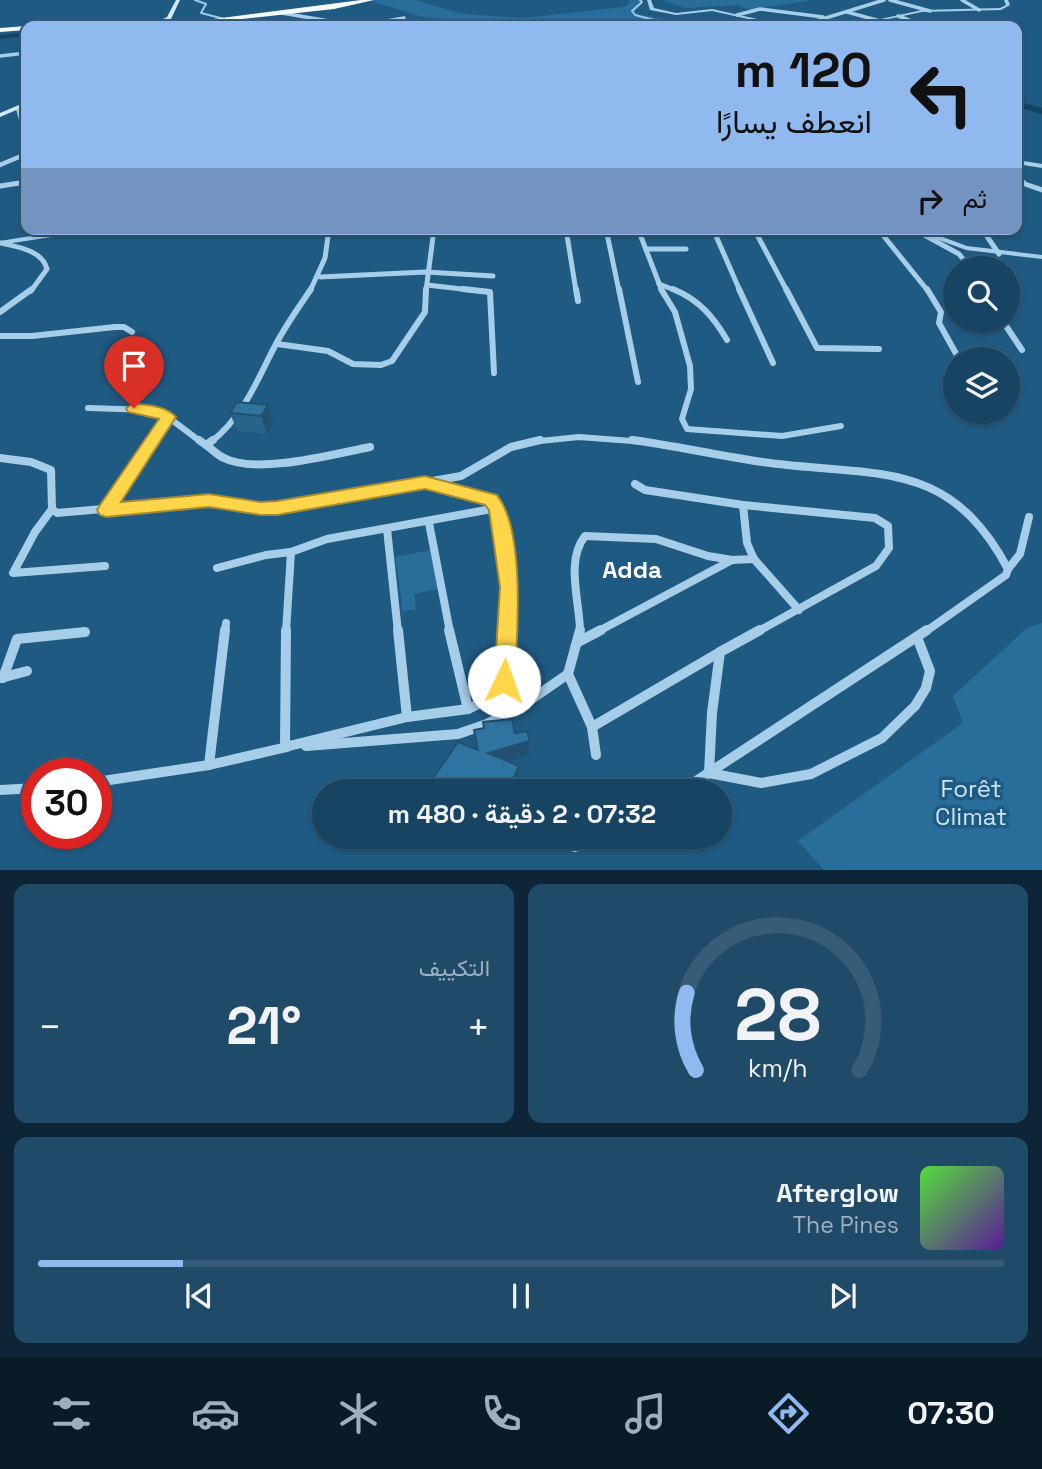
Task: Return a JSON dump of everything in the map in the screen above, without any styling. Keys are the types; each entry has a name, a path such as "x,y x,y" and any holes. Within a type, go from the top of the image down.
{"highway":[{"path":"191,21 364,0"},
{"path":"234,16 334,7 371,0"},
{"path":"0,31 21,29"}],"main road":[{"path":"165,21 178,0"},
{"path":"0,115 21,106"}],"street":[{"path":"647,0 647,8 657,13 675,15 707,11 762,21"},
{"path":"813,21 884,0"},
{"path":"890,0 930,11"},
{"path":"962,0 979,10"},
{"path":"845,11 880,21 930,11 1005,8 1008,5 1006,0"},
{"path":"737,15 762,9 781,14 798,12 823,17"},
{"path":"271,13 321,21"},
{"path":"898,16 912,21"},
{"path":"391,21 404,18"},
{"path":"0,56 21,54"},
{"path":"18,108 21,119"},
{"path":"0,165 21,156"},
{"path":"1022,163 1042,166"},
{"path":"1022,181 1025,184"},
{"path":"0,186 21,183"},
{"path":"1022,184 1042,187"},
{"path":"1,243 52,235"},
{"path":"206,444 234,423 253,396 277,344 320,277 329,235"},
{"path":"277,344 328,351 353,364 381,365 392,361 425,312 426,272 433,235"},
{"path":"567,235 578,301"},
{"path":"607,235 638,383"},
{"path":"641,235 659,284 675,312 690,366 691,389 682,419 687,429 782,436 841,426"},
{"path":"715,235 736,285 748,302 773,363"},
{"path":"757,235 817,348 879,349"},
{"path":"883,235 935,299 941,312 939,323 952,347"},
{"path":"924,235 961,256"},
{"path":"929,235 966,248 1042,257"},
{"path":"986,235 999,254"},
{"path":"0,312 34,287 47,269 45,262 29,250 1,243"},
{"path":"646,248 686,249"},
{"path":"320,277 426,272 492,276"},
{"path":"659,284 685,293 705,306 727,340"},
{"path":"427,285 490,292 494,373"},
{"path":"0,336 32,336 115,327 124,327 132,332"},
{"path":"1011,333 1022,350"},
{"path":"88,408 151,410 168,417 187,434 206,444 226,460 246,463 304,458 370,447"},
{"path":"106,510 168,417"},
{"path":"52,509 57,513 67,513 201,501 277,508 477,470 510,447 580,437 654,442 769,463 872,472 912,479 957,502 983,526 1008,569"},
{"path":"0,458 31,462 51,470 52,509 35,532 13,573 105,566"},
{"path":"112,780 209,765 407,717 468,709 504,692 510,587 498,508 491,500 425,482"},
{"path":"592,727 720,652 876,566 889,554 891,542 888,526 875,518 743,505 646,490 635,484"},
{"path":"743,505 747,542 754,559 799,610"},
{"path":"216,568 265,555 291,552 327,539 429,523 498,508"},
{"path":"700,779 917,637 1006,575 1020,554 1030,517"},
{"path":"429,523 443,603 468,709"},
{"path":"387,529 407,717"},
{"path":"285,747 458,734 487,724 526,703 568,674 578,642 580,604 575,564 577,546 585,536 656,539 708,556 732,560 754,559"},
{"path":"285,747 286,610 291,552"},
{"path":"578,642 732,560"},
{"path":"209,765 226,623"},
{"path":"1,678 17,639 85,632"},
{"path":"709,773 761,783 811,774 881,738 915,706 926,688 930,671 917,637"},
{"path":"709,773 712,713 720,652"},
{"path":"1,678 27,671"},
{"path":"568,674 592,727 596,755"},
{"path":"0,790 21,789"}],"green space":[{"path":"415,0 463,14 523,18 624,7 631,2 627,0 640,0 642,4 635,12 640,15 683,21 455,21 423,17 371,1"},
{"path":"663,0 812,0 750,10 738,5 685,8"},
{"path":"431,550 438,589 414,594 416,609 403,611 395,557"},
{"name":"Forêt Climat","path":"1042,623 1042,870 824,870 798,841 963,723 953,696 1027,628"}],"building":[{"path":"237,402 268,405 261,416 230,413"},
{"path":"512,719 515,733 527,731 530,741 488,753 519,766 513,779 432,779 458,742 478,750 474,730 484,728 483,722"}],"waterway":[{"path":"195,0 206,4 201,13 232,21"},
{"path":"640,0 642,2 632,11 635,15 658,21"},
{"path":"0,37 21,35"},
{"path":"1022,105 1042,111"}],"district":[{"name":"Adda","path":"632,569"}],"route":[{"path":"134,408 151,410 168,417 106,510 194,501 277,508 425,482 491,500 498,508 510,587 504,681"}]}
